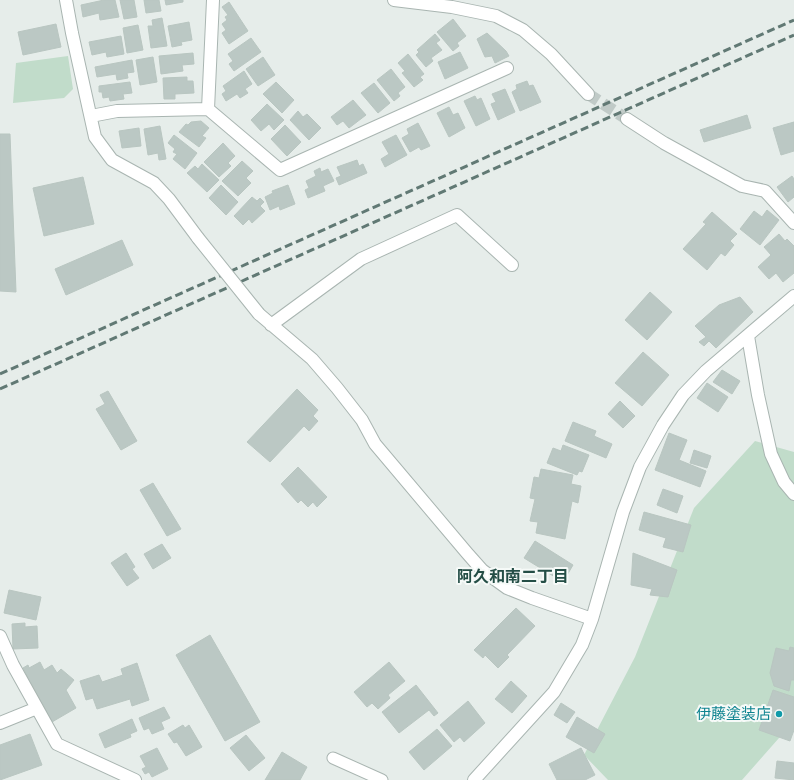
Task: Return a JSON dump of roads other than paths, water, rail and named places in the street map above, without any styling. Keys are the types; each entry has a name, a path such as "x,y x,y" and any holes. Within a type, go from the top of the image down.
{"street":[{"path":"66,0 95,137 112,160 154,182 259,314 312,359 338,388 362,420 375,444 482,570 507,588 592,619"},
{"path":"208,109 213,0"},
{"path":"394,0 452,7 496,16 523,30 551,54 588,94"},
{"path":"90,116 117,111 208,109 280,170 507,68"},
{"path":"627,119 664,143 742,186 765,191 794,223"},
{"path":"271,325 361,259 457,215 512,265"},
{"path":"474,780 554,692 582,645 592,619 623,512 640,467 663,425 682,395 706,371 794,296"},
{"path":"748,336 758,395 771,454 784,482 794,494"},
{"path":"0,636 13,665 57,744 135,780"},
{"path":"0,723 38,708"}],"lane":[{"path":"333,758 382,780"}],"tunnel":[{"path":"588,94 627,119"}],"railway":[{"path":"0,374 794,20"},
{"path":"0,389 794,35"}],"place":[{"name":"伊藤塗装店","path":"779,714"}],"district":[{"name":"阿久和南二丁目","path":"513,576"}]}
